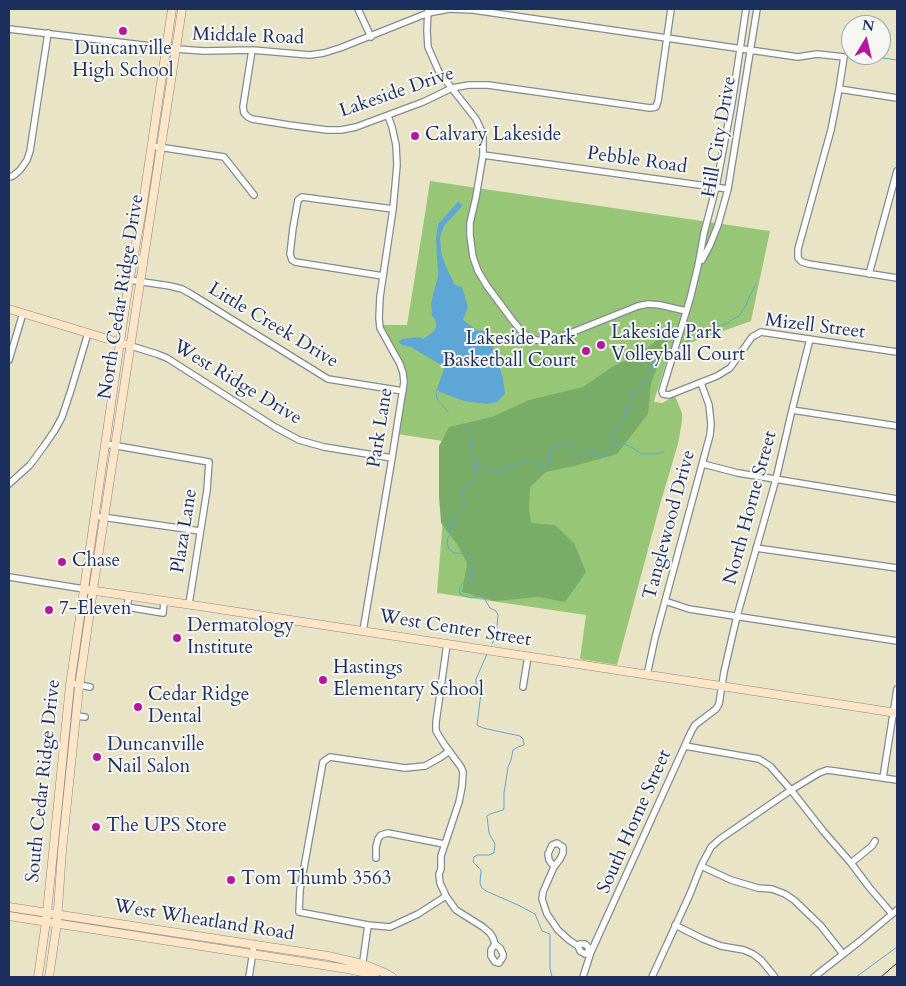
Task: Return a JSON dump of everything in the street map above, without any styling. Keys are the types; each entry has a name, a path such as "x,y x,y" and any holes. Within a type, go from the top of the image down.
{"main road":[{"name":"North Cedar Ridge Drive","path":"84,589 172,9"},
{"name":"North Cedar Ridge Drive","path":"93,590 182,9"},
{"name":"West Ridge Drive","path":"9,309 131,346"},
{"name":"West Center Street","path":"84,589 895,713"},
{"name":"South Cedar Ridge Drive","path":"38,977 46,922 70,683 84,589"},
{"name":"South Cedar Ridge Drive","path":"49,977 57,923 62,851 76,716 93,590"},
{"path":"60,771 70,773"},
{"path":"53,847 62,851"},
{"name":"West Wheatland Road","path":"9,907 328,956 362,968 385,973 392,977"},
{"name":"West Wheatland Road","path":"9,916 252,954 348,968 362,968 373,977"},
{"path":"152,939 153,930"}],"street":[{"path":"358,9 371,36"},
{"name":"Middale Road","path":"9,28 176,49 204,51 252,50 299,54 324,53 340,48 428,11 449,9 473,10 750,51 798,57 817,54 844,57 839,89"},
{"path":"667,38 671,9"},
{"name":"Hill City Drive","path":"663,394 662,388 698,266 704,233 716,188 732,103 746,9"},
{"name":"Hill City Drive","path":"698,266 710,245 728,189 757,9"},
{"path":"428,11 428,47 439,72 476,119 483,134 483,155 470,223 470,234 478,270 487,286 524,334 536,340 547,341 638,306 648,304 686,310"},
{"path":"9,177 20,170 27,160 30,151 48,33"},
{"name":"Lakeside Drive","path":"252,50 243,107 244,113 248,117 320,129 341,130 388,116 452,88 470,85 488,85 650,108 656,106 658,101 667,38"},
{"path":"897,98 839,89 829,137 798,249 798,258 802,262 897,278"},
{"name":"Park Lane","path":"363,631 392,458 403,373 394,352 380,328 378,318 393,209 397,164 396,145 388,116"},
{"path":"152,146 224,158 254,195"},
{"name":"Pebble Road","path":"483,155 728,189"},
{"path":"869,274 897,171"},
{"path":"383,276 295,262 290,254 293,227 298,200 302,197 393,209"},
{"name":"Little Creek Drive","path":"130,280 182,289 328,379 402,391"},
{"path":"9,360 23,313"},
{"name":"Mizell Street","path":"663,394 669,395 718,376 730,368 752,337 761,332 897,352"},
{"path":"9,484 30,465 62,417 72,390 88,333"},
{"name":"North Horne Street","path":"722,686 738,616 776,479 810,339"},
{"name":"West Ridge Drive","path":"131,346 167,358 299,440 324,447 392,458"},
{"name":"Tanglewood Drive","path":"648,675 655,638 710,435 709,405 700,383"},
{"path":"792,410 897,426"},
{"path":"106,444 116,446"},
{"name":"Plaza Lane","path":"116,446 209,462 207,488 189,604"},
{"path":"703,464 722,470 897,498"},
{"path":"95,516 200,531"},
{"path":"756,548 897,568"},
{"name":"West Center Street","path":"9,577 84,589"},
{"path":"128,596 127,607 163,613 164,601"},
{"path":"665,601 689,609 897,641"},
{"path":"447,644 436,731 461,767 462,787 441,856 440,883 446,896 461,913 490,933 494,938 495,944"},
{"path":"523,687 528,656"},
{"path":"70,683 90,687"},
{"name":"South Horne Street","path":"583,977 590,952 695,725 716,709 722,686"},
{"path":"883,778 895,713 897,689"},
{"path":"76,716 85,717"},
{"path":"685,746 759,759 770,766 869,887 895,912 814,977"},
{"path":"446,896 418,914 390,927 368,925 299,912 300,890 323,762 330,757 406,768 425,766 449,751"},
{"path":"652,977 701,866 712,847 720,839 791,790 827,770 897,780"},
{"path":"376,858 378,840 381,835 388,833 444,844"},
{"path":"851,863 872,846 875,841"},
{"path":"554,867 548,856 550,848 557,843 563,846 564,850 543,892 542,900 544,906 558,930 578,946 585,944 590,952"},
{"path":"701,866 731,880 758,888 772,889 785,894 794,900 820,926 843,954"},
{"path":"675,924 721,946 744,950 753,954 761,960 774,977"},
{"path":"362,968 368,925"},
{"path":"249,977 254,945"}],"green space":[{"path":"430,181 770,231 751,321 670,350 654,401 662,403 675,396 682,413 682,421 678,444 617,665 580,659 586,615 437,593 449,442 397,434 405,392 405,368 382,325 407,325"},
{"path":"673,327 651,383 648,414 617,454 546,472 530,487 529,510 531,523 555,525 574,543 586,572 565,602 538,597 494,601 462,592 467,563 457,544 441,523 439,446 449,427 492,417 529,400 583,387 612,367 641,353"}],"water":[{"path":"458,202 463,205 444,226 440,237 441,252 455,285 462,287 468,307 463,320 478,331 482,330 489,334 503,378 505,394 497,402 487,404 464,401 440,392 437,389 444,369 441,365 411,347 398,342 402,339 420,337 423,339 436,328 435,319 432,316 431,303 438,276 436,239 438,224"}],"waterway":[{"path":"891,59 897,60"},
{"path":"680,347 696,335 728,323 739,316 756,284"},
{"path":"475,469 483,467 501,473 504,472 507,465 517,465 526,461 532,462 545,470 551,459 548,454 566,442 574,448 571,454 574,458 587,452 596,453 600,458 609,454 610,438 621,424 625,412 630,407 634,393 644,385 644,381 653,366 652,359 659,351 669,349"},
{"path":"437,389 437,399 448,412"},
{"path":"464,426 471,430 476,477 475,482 464,487 462,491 462,497 465,501 464,506 452,521 453,529 447,543 449,549 454,553 469,554 471,560 473,578 461,585 459,589 460,594 471,598 483,596 490,608 496,611 498,615 496,636 492,644"},
{"path":"610,444 614,441 630,446 641,454 664,452"},
{"path":"487,654 476,679 476,684 481,693 477,725 520,736 523,739 524,745 513,750 508,767 503,810 487,816 489,833 495,844 494,853 477,855 474,857 473,862 481,870 480,883 482,888 535,914 542,931 550,934 550,968 552,977"},
{"path":"856,977 897,947"}],"railway":[{"path":"881,977 897,963"}],"place":[{"name":"Duncanville High School","path":"123,31"},
{"name":"Calvary Lakeside","path":"415,136"},
{"name":"Lakeside Park Volleyball Court","path":"601,345"},
{"name":"Lakeside Park Basketball Court","path":"586,351"},
{"name":"Chase","path":"62,562"},
{"name":"7-Eleven","path":"49,610"},
{"name":"Dermatology Institute","path":"177,638"},
{"name":"Hastings Elementary School","path":"323,680"},
{"name":"Cedar Ridge Dental","path":"138,707"},
{"name":"Duncanville Nail Salon","path":"97,757"},
{"name":"The UPS Store","path":"96,827"},
{"name":"Tom Thumb 3563","path":"231,880"}]}
